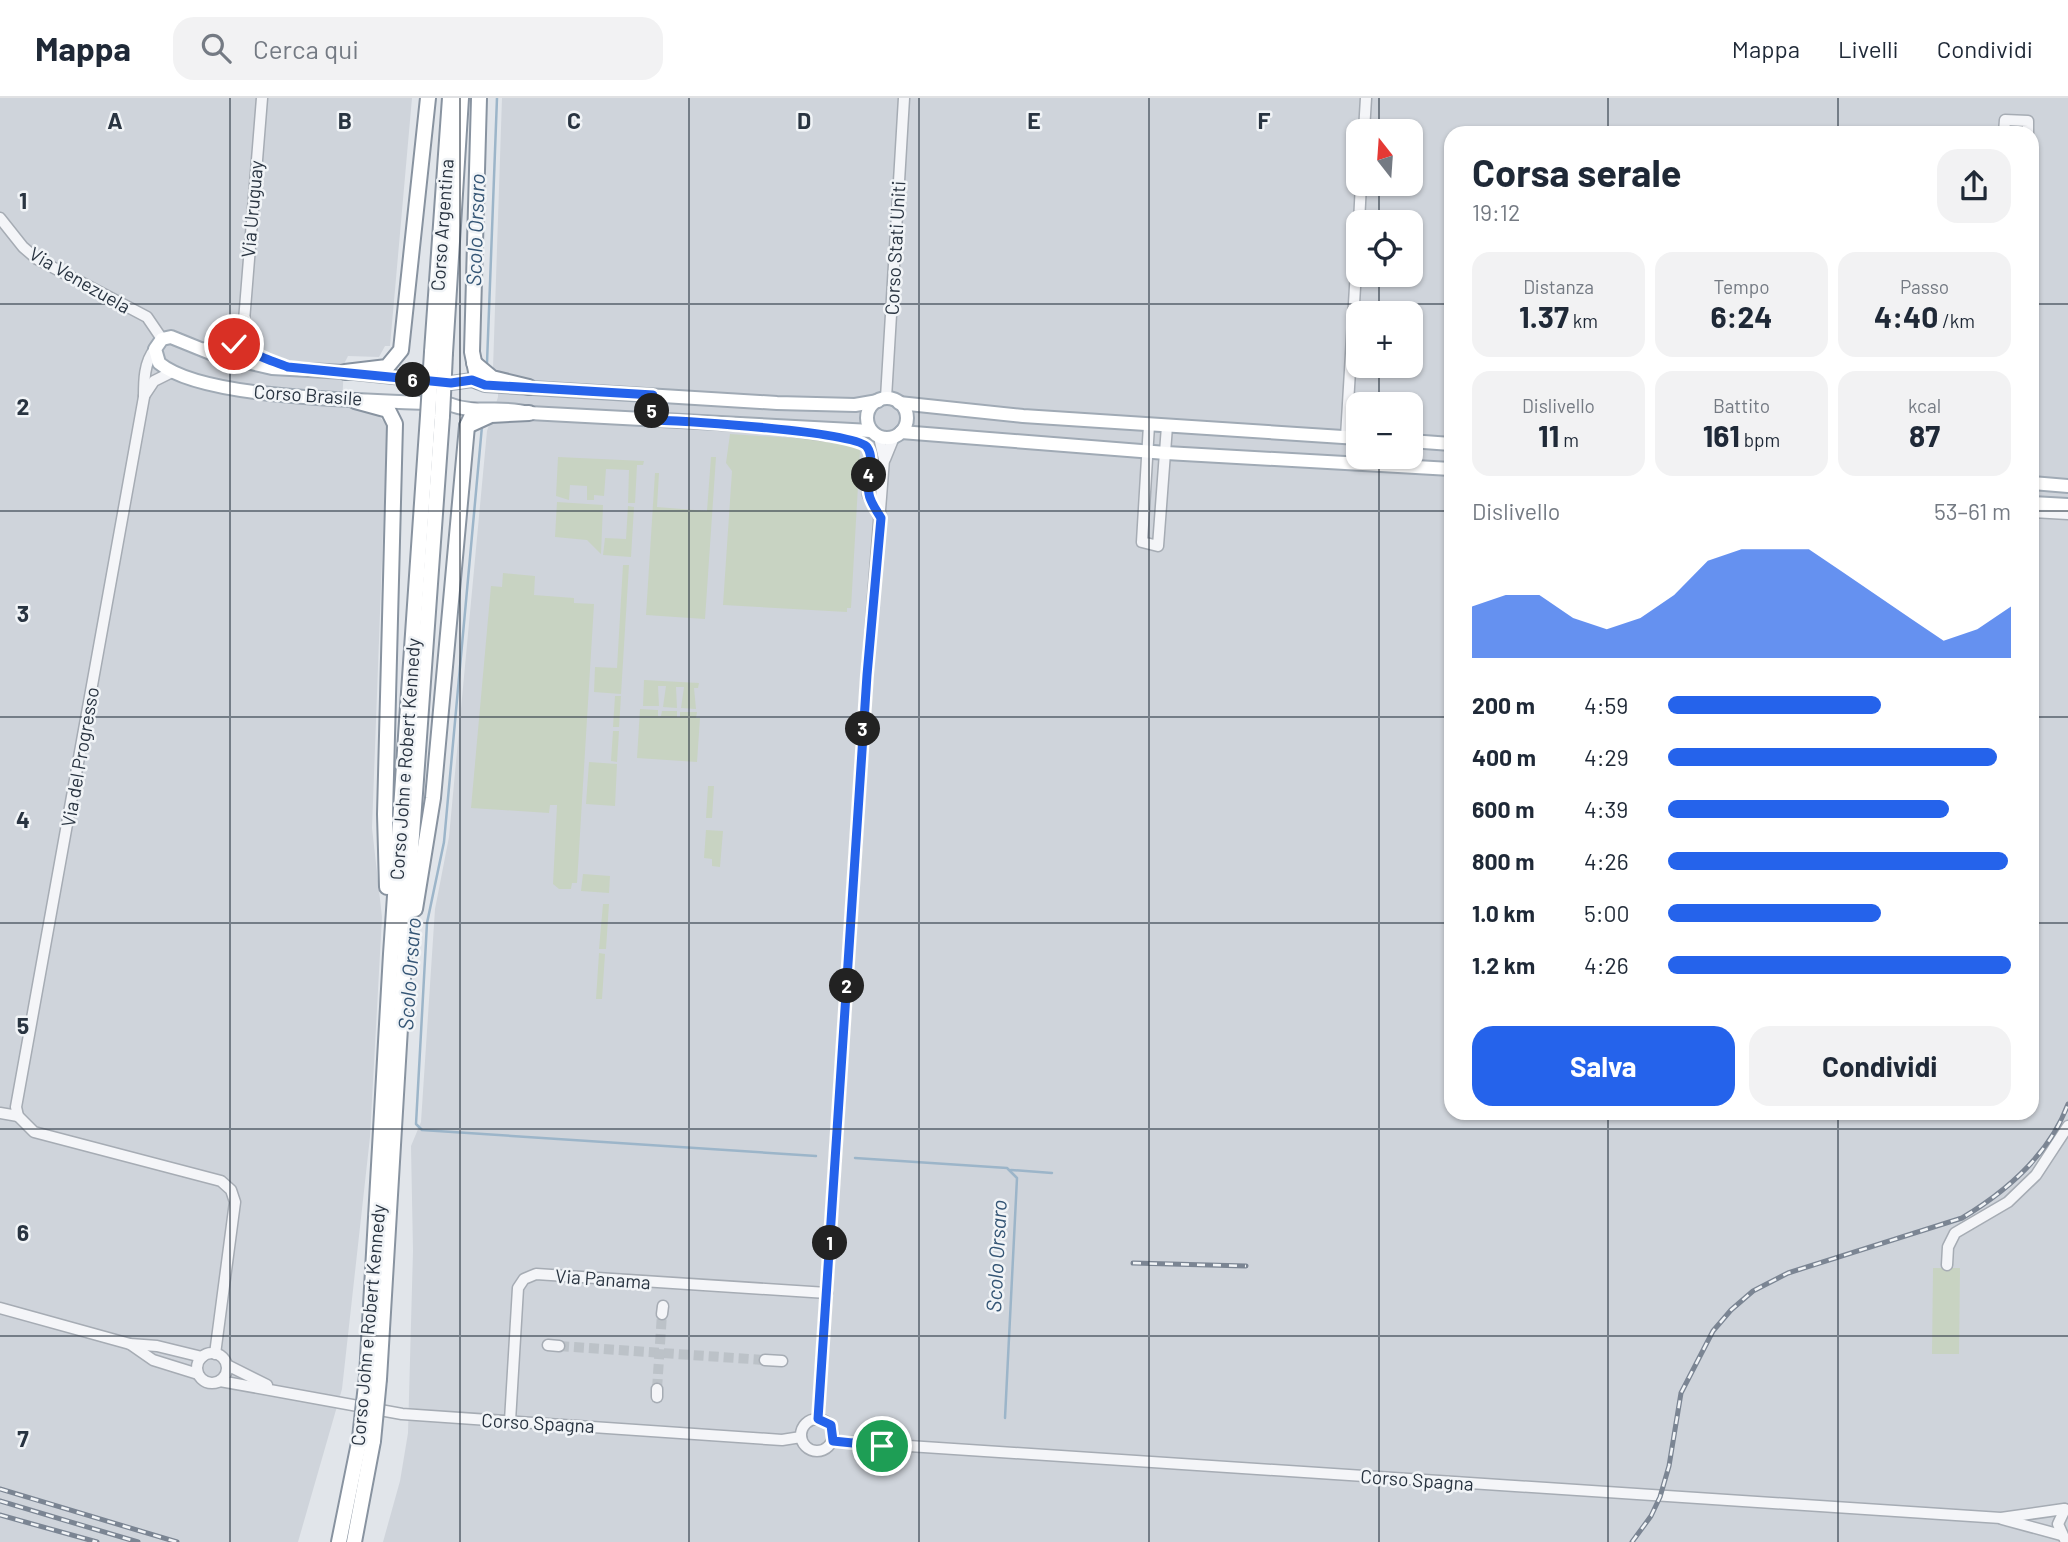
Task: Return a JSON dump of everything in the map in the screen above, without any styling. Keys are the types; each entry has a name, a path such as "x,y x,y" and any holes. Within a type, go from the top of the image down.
{"highway":[{"path":"345,372 387,367 401,350 428,98"},
{"name":"Corso Argentina","path":"439,352 450,98"},
{"name":"Corso Argentina","path":"439,352 461,98"},
{"path":"476,382 472,362 479,98"},
{"name":"Corso John e Robert Kennedy","path":"354,1542 373,1378 402,990 440,412 439,352"},
{"path":"472,362 492,378 529,387"},
{"path":"355,401 388,410 395,424 385,814 391,954"},
{"path":"402,990 433,798 467,426 477,410"},
{"name":"Corso John e Robert Kennedy","path":"373,1378 391,954 440,412"},
{"path":"467,426 491,415 528,413"},
{"name":"Corso John e Robert Kennedy","path":"339,1542 366,1440"}],"main road":[{"name":"Corso Brasile","path":"158,339 170,337 245,363 272,368 288,367 451,383 476,382"},
{"path":"158,339 159,363 172,372"},
{"name":"Corso Brasile","path":"172,372 235,389 440,412"},
{"path":"476,382 790,404 856,405 888,400 1023,416 1346,438"},
{"path":"476,382 488,395 477,410"},
{"path":"875,434 867,422 868,412 888,400"},
{"path":"888,400 907,415 897,435"},
{"path":"440,412 515,409 528,413 1444,469"},
{"path":"1423,442 1444,443"},
{"path":"2039,483 2068,486"},
{"path":"2039,503 2068,505"}],"street":[{"name":"Via Uruguay","path":"262,98 244,321 246,339 252,352 264,360 288,367"},
{"name":"Corso Stati Uniti","path":"888,400 904,98"},
{"path":"1365,119 1366,98"},
{"path":"2005,126 2005,120 2028,121 2028,126"},
{"name":"Via Venezuela","path":"0,218 23,247 37,259 147,317 158,339"},
{"path":"1353,392 1357,287"},
{"path":"202,348 228,348 234,344 244,321"},
{"name":"Via del Progresso","path":"18,1116 16,1107 144,397 149,356 158,339"},
{"path":"144,397 154,381 172,372"},
{"path":"652,420 653,395"},
{"path":"1149,425 1142,542 1158,546 1167,426"},
{"path":"779,428 800,434 853,439 865,444 870,452 869,495 881,518"},
{"path":"818,1419 867,675 881,518 884,460 875,434"},
{"path":"884,460 897,435"},
{"path":"2039,481 2068,479"},
{"path":"2039,512 2068,514"},
{"path":"0,1113 18,1116 34,1132 221,1181 231,1190 235,1202 215,1353 202,1357 197,1365 198,1374"},
{"path":"1947,1265 1948,1247 1955,1233 2008,1202 2036,1175 2068,1126"},
{"name":"Via Panama","path":"510,1421 518,1288 524,1279 536,1274 827,1293"},
{"name":"Corso Spagna","path":"0,1308 130,1344 157,1346 202,1357"},
{"name":"Corso Spagna","path":"130,1344 153,1360 198,1374 210,1383 220,1381 277,1390 402,1414 782,1440 801,1437 808,1449 817,1452 827,1449 833,1441 2001,1518 2066,1508"},
{"name":"Corso Spagna","path":"215,1353 222,1356 227,1365 277,1390"},
{"path":"765,1360 782,1361"},
{"path":"220,1381 226,1374 227,1365"},
{"path":"801,1437 807,1422 818,1419 831,1425 833,1441"},
{"path":"2065,1539 2057,1524 2066,1508"},
{"name":"Corso Spagna","path":"2001,1518 2065,1539"}],"shaded area":[{"path":"0,98 412,98 390,346 385,346 379,357 348,356 344,364 342,406 372,409 387,425 372,828 382,917 370,1137 342,1389 298,1542 0,1542"},
{"path":"502,98 2068,98 2068,1542 383,1542 400,1481 408,1433 413,1251 411,1146 421,1122 435,909 449,837 487,431 498,397 498,371 493,369"}],"green space":[{"path":"730,434 854,442 860,451 851,608 847,608 847,612 723,605 732,471 726,463"},
{"path":"558,457 644,461 643,465 637,465 635,503 628,503 629,470 606,469 604,496 594,495 594,500 587,500 587,486 570,485 569,500 556,496"},
{"path":"711,457 716,457 705,619 646,615 655,473 659,473 657,507 707,511"},
{"path":"557,502 603,505 601,554 587,540 555,537"},
{"path":"628,506 634,507 631,557 603,555 605,538 626,539"},
{"path":"623,565 629,565 621,694 594,692 595,667 617,668"},
{"path":"503,573 535,576 534,595 574,598 574,603 594,604 577,883 572,883 571,889 559,889 553,884 557,805 550,805 549,813 471,808 491,586 502,587"},
{"path":"644,680 699,683 698,688 694,688 696,709 681,708 684,687 676,687 677,708 663,707 666,686 658,686 659,706 643,706"},
{"path":"615,696 621,696 619,727 613,727"},
{"path":"640,709 658,710 658,716 661,716 662,711 677,711 677,717 680,717 680,712 697,712 696,718 700,718 697,762 637,758"},
{"path":"613,731 619,731 617,762 611,761"},
{"path":"589,762 617,764 615,806 586,804"},
{"path":"708,786 714,786 712,818 706,818"},
{"path":"706,830 723,831 720,867 712,866 712,859 704,858"},
{"path":"583,874 610,876 609,893 581,891"},
{"path":"603,904 609,904 606,949 599,949"},
{"path":"599,953 605,954 602,999 596,999"},
{"path":"1933,1268 1960,1268 1959,1354 1932,1354"}],"waterway":[{"name":"Scolo Orsaro","path":"487,363 497,98"},
{"name":"Scolo Orsaro","path":"482,426 444,842 427,923 416,1124 422,1130 816,1156"},
{"name":"Scolo Orsaro","path":"855,1158 1007,1168 1017,1178 1005,1418"},
{"path":"1011,1170 1052,1173"}],"tunnel":[{"path":"657,1389 662,1314"},
{"path":"559,1346 765,1360"}],"railway":[{"path":"1632,1542 1651,1516 1660,1497 1669,1466 1681,1393 1713,1331 1731,1310 1753,1291 1788,1273 1962,1218 1995,1196 2025,1170 2050,1140 2068,1104"},
{"path":"1133,1263 1246,1266"},
{"path":"0,1489 177,1542"},
{"path":"0,1501 138,1542"},
{"path":"0,1515 97,1542"}],"route":[{"path":"234,344 244,321 246,339 252,352 264,360 288,367 451,383 472,380 485,385 653,395 652,420 779,428 800,434 859,440 870,452 869,495 881,518 867,675 818,1419 831,1425 833,1441 882,1446"}]}
